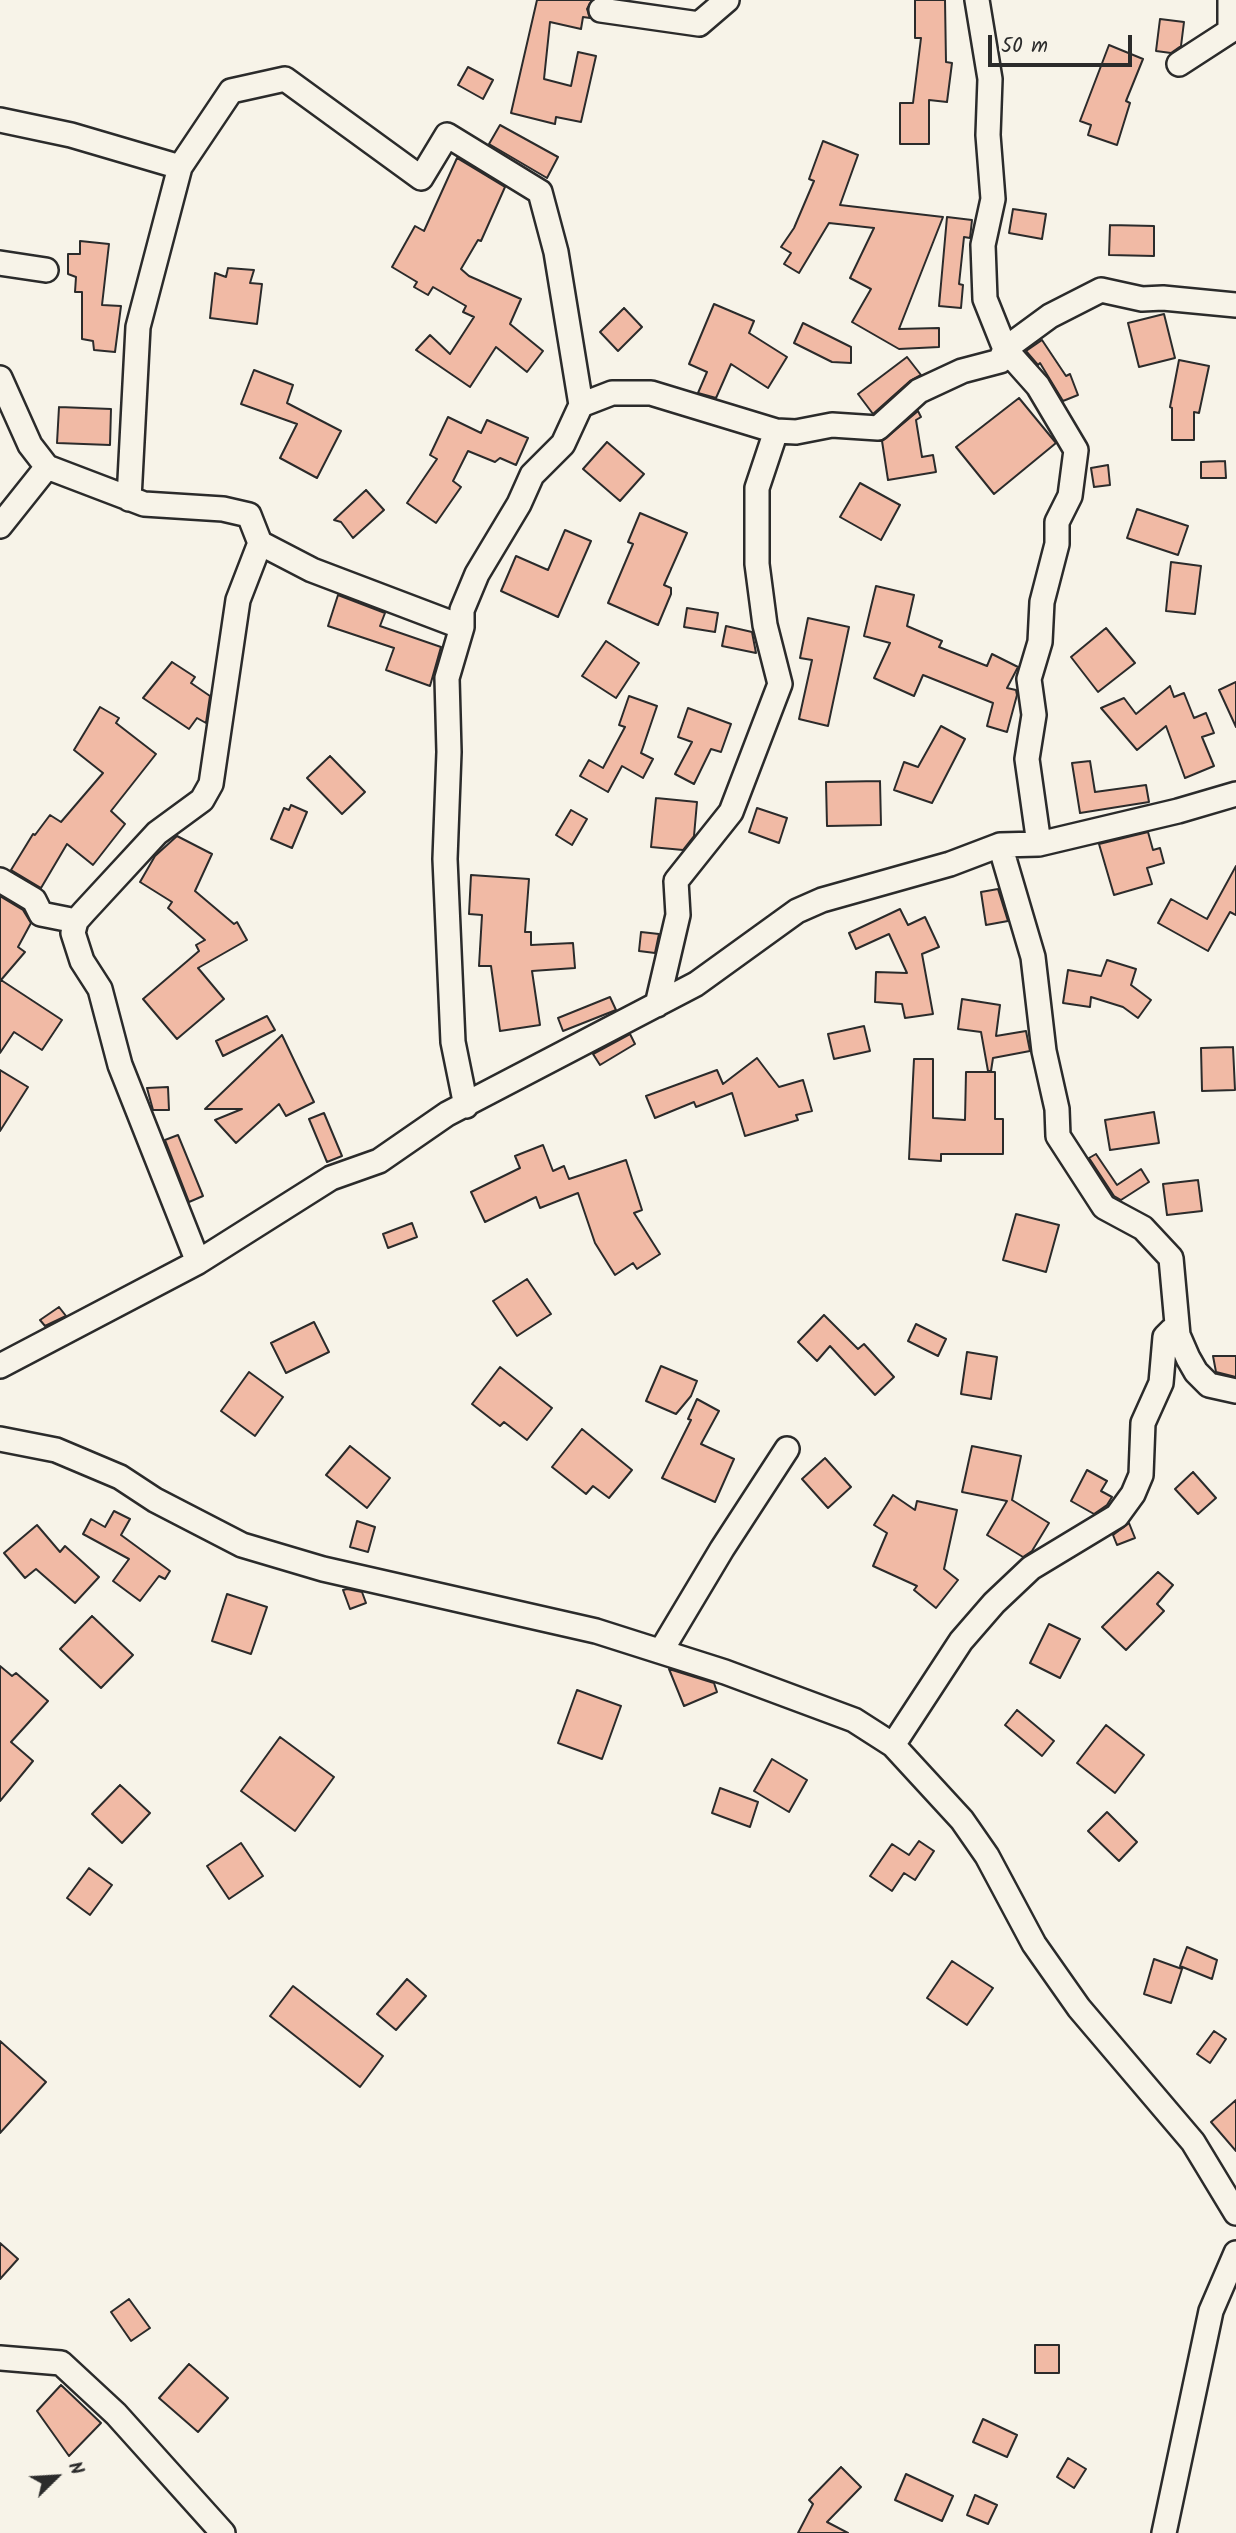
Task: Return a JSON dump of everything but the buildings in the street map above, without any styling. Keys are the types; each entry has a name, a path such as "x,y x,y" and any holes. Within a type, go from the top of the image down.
{"street":[{"path":"601,10 699,24 727,0"},
{"path":"977,0 990,79 988,135 993,199 983,244 985,299 1005,349 1038,386 1076,450 1070,496 1057,522 1057,544 1042,602 1040,642 1029,679 1034,715 1027,759 1039,844"},
{"path":"1179,64 1230,31 1230,0"},
{"path":"130,499 138,327 180,167 231,91 285,79 421,178 447,135 540,192 556,252 581,405 563,444 532,475 519,504 477,574 462,610 462,626 447,678 449,751 445,859 453,1042 466,1106"},
{"path":"0,120 71,135 180,167"},
{"path":"0,263 46,270"},
{"path":"581,405 612,393 651,393 776,431 796,432 832,425 878,428 919,391 962,371 1000,361 1005,349 1051,316 1101,290 1142,299 1236,305"},
{"path":"0,378 30,445 47,467 144,504 223,509 249,515 260,542 312,570 462,626"},
{"path":"657,1004 678,915 676,881 732,812 780,684 765,625 757,564 757,488 776,431"},
{"path":"0,526 47,467"},
{"path":"198,1262 120,1065 100,989 75,945 76,921 158,833 202,800 211,785 239,600 260,542"},
{"path":"0,1366 198,1262 331,1178 379,1161 418,1132 696,984 797,911 822,900 950,864 1000,845 1039,844 1178,811 1236,794"},
{"path":"1000,845 1032,957 1044,1051 1057,1109 1058,1136 1104,1206 1143,1228 1171,1258 1178,1335 1196,1372 1209,1385 1236,1391"},
{"path":"0,880 34,900 41,914 76,921"},
{"path":"893,1745 961,1641 994,1603 1048,1556 1117,1516 1133,1494 1141,1475 1143,1423 1161,1382 1165,1337 1171,1330 1178,1335"},
{"path":"0,1439 56,1450 94,1466 242,1545 323,1569 537,1616 661,1651 854,1720 893,1745 962,1821 987,1856 1034,1944 1071,1997 1193,2142 1236,2213"},
{"path":"661,1651 787,1448"},
{"path":"1164,2533 1211,2311 1236,2253"},
{"path":"0,2358 61,2362 116,2414 223,2533"}]}
